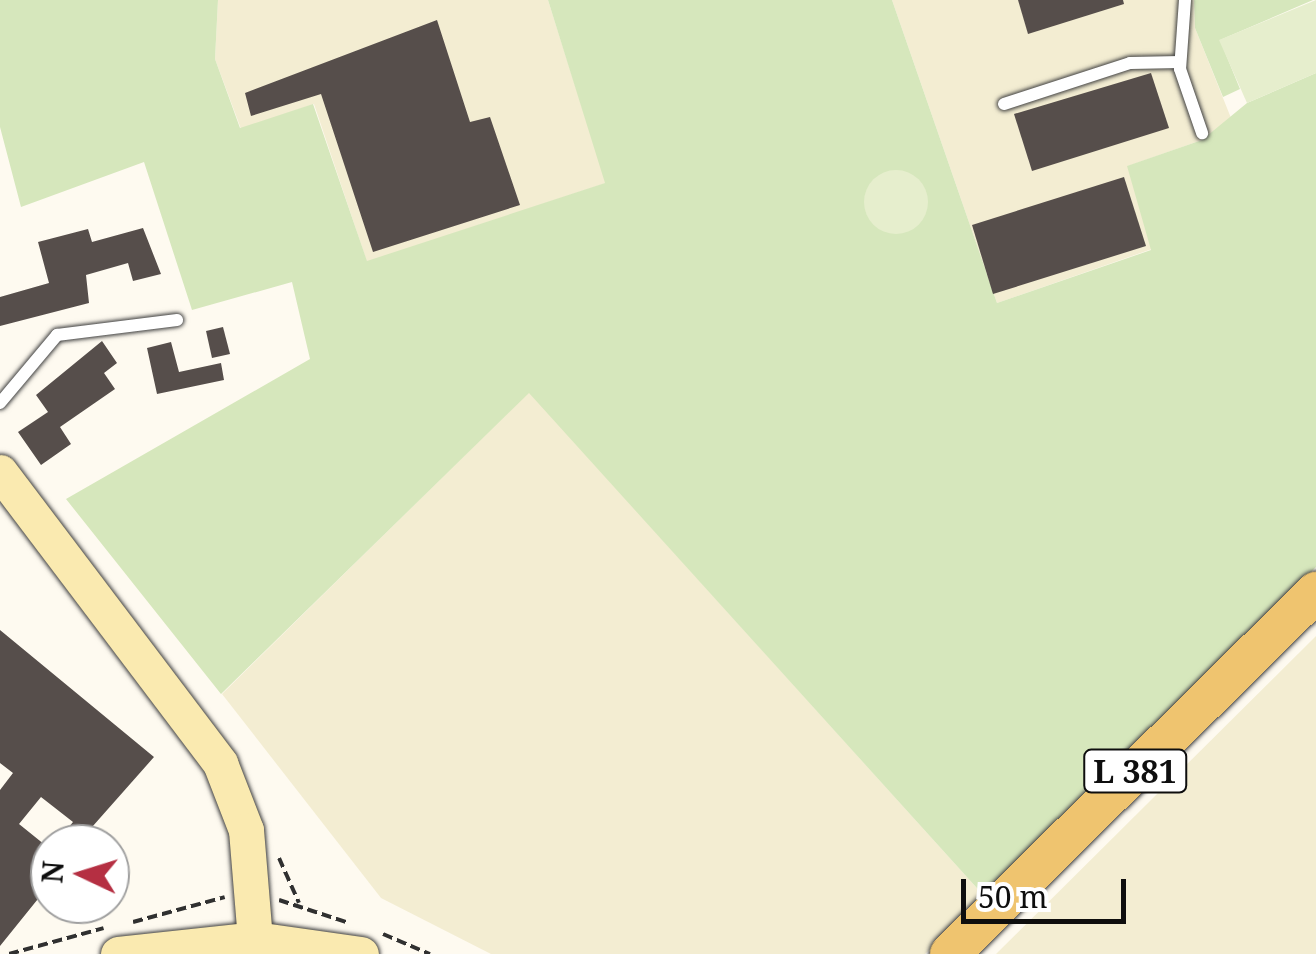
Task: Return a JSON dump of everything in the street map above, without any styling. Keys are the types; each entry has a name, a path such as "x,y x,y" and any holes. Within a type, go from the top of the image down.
{"main road":[{"name":"L 381","path":"952,952 1316,592"}],"street":[{"path":"0,472 206,739 239,807 253,897 255,939"},
{"path":"118,954 255,939 360,954"}],"lane":[{"path":"1184,0 1180,62 1202,133"},
{"path":"1004,104 1130,63 1180,62"},
{"path":"0,403 57,335 177,320"}],"path":[{"path":"9,954 219,898 253,897 298,903"}],"shaded area":[{"path":"218,0 548,0 606,183 367,262 314,104 241,129 215,59"},
{"path":"892,0 1194,0 1195,28 1231,118 1202,140 1128,166 1152,249 997,303"},
{"path":"529,392 985,897 925,954 491,954 381,898 222,694"},
{"path":"1316,636 1316,954 996,954"}],"green space":[{"path":"0,0 218,0 215,59 240,128 313,104 367,261 605,183 548,0 892,0 997,303 1151,250 1127,166 1202,140 1247,103 1316,73 1316,567 985,897 529,393 221,694 66,499 310,359 292,282 192,310 144,162 21,207 0,127"},
{"path":"1194,0 1313,0 1220,40 1240,89 1223,97 1195,28"},
{"path":"1316,0 1316,73 1247,103 1219,40"},
{"path":"896,170 918,180 928,202 918,224 896,234 874,224 864,202 874,180"}],"building":[{"path":"1018,0 1123,0 1124,4 1028,34"},
{"path":"437,20 470,122 490,117 520,205 373,252 321,94 251,116 245,93"},
{"path":"1151,73 1169,128 1032,171 1014,114"},
{"path":"1124,177 1146,246 993,294 972,225"},
{"path":"143,228 161,274 133,281 128,263 86,275 89,303 0,326 0,297 49,283 38,242 88,229 92,242"},
{"path":"223,327 230,354 212,358 206,331"},
{"path":"102,341 117,363 104,373 115,389 60,427 71,444 41,465 18,432 48,412 36,395"},
{"path":"171,342 179,372 221,363 224,380 157,394 147,348"},
{"path":"0,630 154,757 95,824 71,824 41,797 19,824 30,833 30,909 0,946 0,790 13,773 0,763"}]}
